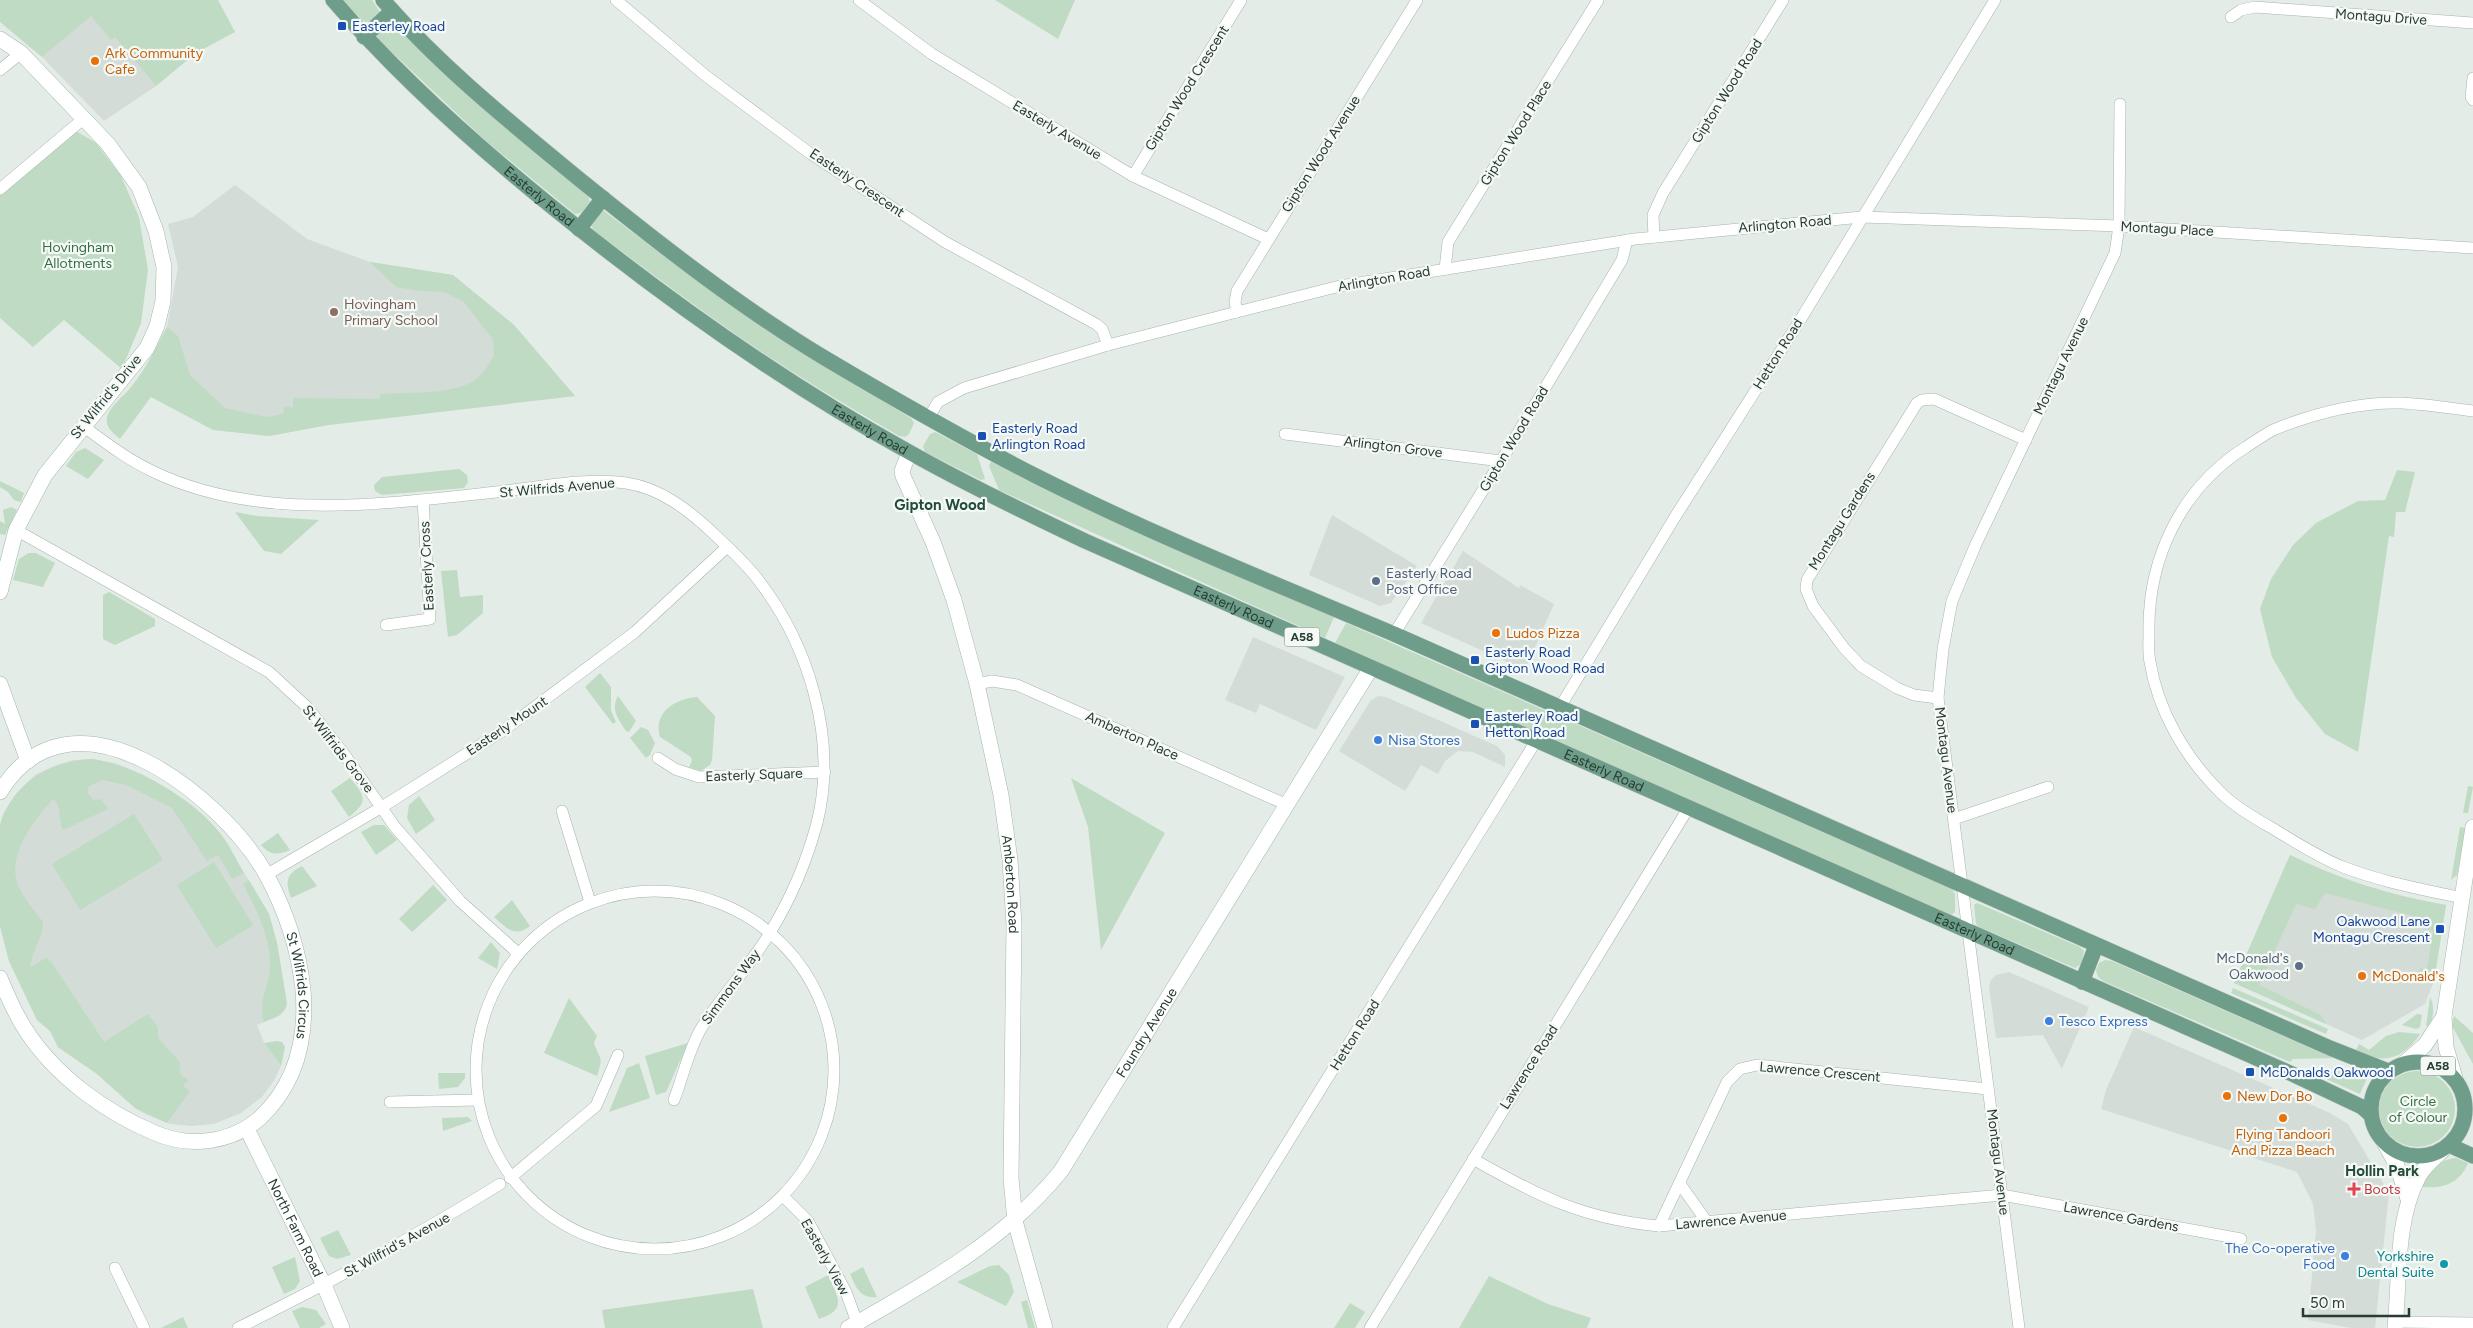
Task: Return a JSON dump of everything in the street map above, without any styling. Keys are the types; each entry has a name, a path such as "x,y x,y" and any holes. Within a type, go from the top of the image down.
{"main road":[{"name":"Easterly Road","path":"333,0 364,37 426,97 502,167 579,229 687,312 796,384 909,453 1085,541 1536,742 1689,807 2290,1073 2362,1107 2370,1114"},
{"path":"364,37 388,6"},
{"name":"A58","path":"388,6 457,75 526,136 603,198 712,281 805,345 1010,462 1102,508 1247,573 1394,634 2348,1056 2395,1068 2417,1061 2431,1063 2440,1067 2455,1078 2469,1109 2457,1137 2447,1146"},
{"path":"579,229 603,198"},
{"path":"2082,982 2096,946"},
{"path":"2395,1068 2381,1078 2371,1098 2370,1114 2373,1125 2384,1142 2399,1153 2421,1156 2431,1155 2447,1146 2473,1156"}],"street":[{"name":"Easterly Crescent","path":"616,0 706,76 811,154 945,242 1096,324 1102,329 1108,345"},
{"name":"Easterly Avenue","path":"859,0 932,54 1133,176 1268,239"},
{"name":"Gipton Wood Crescent","path":"1133,176 1241,0"},
{"name":"Gipton Wood Avenue","path":"1237,312 1235,302 1237,290 1417,0"},
{"name":"Gipton Wood Place","path":"1445,269 1448,242 1598,0"},
{"name":"Gipton Wood Road","path":"1654,237 1653,215 1664,194 1783,0"},
{"name":"Hetton Road","path":"1560,707 1994,0"},
{"name":"Montagu Drive","path":"2231,17 2241,10 2255,7 2473,23"},
{"name":"St Wilfrid's Drive","path":"0,39 21,53 108,144 139,187 150,212 164,266 163,301 157,326 147,348 45,475 16,530 0,592"},
{"path":"0,70 21,53"},
{"path":"2473,78 2471,97 2473,100"},
{"name":"Montagu Avenue","path":"2020,1328 1938,698 1943,649 1952,601 1976,544 2115,253 2119,226 2120,104"},
{"path":"0,189 83,119"},
{"name":"Arlington Road","path":"929,417 938,402 964,388 1108,345 1340,286 1627,240 1862,217"},
{"name":"Montagu Place","path":"1862,217 2119,226 2473,248"},
{"name":"Gipton Wood Road","path":"1394,634 1622,260 1627,240"},
{"name":"Montagu Gardens","path":"1938,698 1914,695 1897,688 1861,666 1813,606 1806,589 1807,580 1917,403 1934,399 2026,440"},
{"path":"2462,898 2391,883 2342,866 2258,820 2221,793 2186,753 2163,706 2150,661 2148,613 2155,568 2172,525 2196,489 2232,456 2263,436 2310,416 2357,406 2399,403 2473,411"},
{"name":"St Wilfrids Avenue","path":"83,426 122,455 155,473 199,489 248,500 313,504 423,500 597,481 628,483 653,490 676,502 701,521 756,577 780,613 802,657 816,697 823,738 825,772 818,820 806,860 771,932"},
{"name":"Arlington Grove","path":"1285,434 1501,461"},
{"name":"Amberton Road","path":"909,453 902,470 903,476 933,542 954,600 977,684 1001,795 1010,860 1014,935 1010,1141 1015,1221 1045,1328"},
{"name":"Easterly Cross","path":"386,625 430,619 423,500"},
{"name":"St Wilfrids Grove","path":"16,530 269,672 308,708 395,827 460,902 518,953"},
{"name":"Easterly Mount","path":"266,874 382,807 504,730 570,683 663,608 727,547"},
{"name":"Foundry Avenue","path":"855,1326 969,1256 1015,1221 1042,1195 1061,1171 1285,804 1371,668"},
{"name":"Amberton Place","path":"977,684 992,681 1017,685 1285,804"},
{"path":"0,684 28,762"},
{"name":"Hetton Road","path":"1173,1328 1536,742"},
{"name":"St Wilfrids Circus","path":"0,792 28,762 47,750 94,744 120,749 149,762 179,780 207,803 230,826 266,874 279,903 301,967 304,1025 296,1063 287,1086 270,1108 247,1129 219,1139 190,1143 162,1137 132,1123 100,1104 72,1082 47,1057 25,1030 0,978"},
{"name":"Easterly Square","path":"658,758 676,769 699,777 825,772"},
{"path":"1954,819 2048,788"},
{"name":"Lawrence Road","path":"1370,1328 1689,807"},
{"path":"562,812 590,902"},
{"path":"2455,1078 2446,1047 2444,1016 2473,827"},
{"path":"637,891 684,892 730,906 771,932 810,977 832,1032 834,1092 818,1149 784,1197 733,1234 674,1250 612,1246 555,1221 510,1178 489,1141 477,1100 475,1060 481,1022 496,985 518,953 551,923 590,902 637,891"},
{"name":"Simmons Way","path":"674,1100 700,1030 771,932"},
{"path":"2395,1068 2425,1045 2444,1016"},
{"path":"510,1178 596,1106 618,1055"},
{"name":"Lawrence Crescent","path":"1659,1226 1727,1082 1732,1074 1748,1066 1988,1089"},
{"path":"390,1102 477,1100"},
{"name":"North Farm Road","path":"247,1129 324,1285 342,1328"},
{"path":"2384,1142 2397,1166 2408,1199"},
{"path":"2447,1146 2420,1174 2408,1199 2404,1221 2395,1325 2473,1323"},
{"name":"Lawrence Avenue","path":"1473,1159 1530,1191 1566,1207 1604,1219 1659,1226 2002,1195"},
{"name":"St Wilfrid's Avenue","path":"238,1328 324,1285 436,1224 500,1184"},
{"path":"1680,1184 1707,1222"},
{"name":"Lawrence Gardens","path":"2002,1195 2241,1239"},
{"name":"Easterly View","path":"784,1197 808,1221 846,1292 855,1326"},
{"path":"114,1268 144,1328"}],"shaded area":[{"path":"91,15 111,40 115,36 156,86 104,121 42,57"},
{"name":"Hovingham Primary School","path":"235,185 307,239 370,262 453,275 514,325 575,396 328,425 269,436 213,430 153,354 167,327 178,267 168,224 193,217"},
{"path":"1332,515 1417,566 1391,603 1380,606 1309,575"},
{"path":"1463,551 1519,588 1520,585 1554,604 1525,670 1421,623"},
{"path":"1253,637 1345,677 1316,730 1260,704 1256,713 1225,700"},
{"path":"1378,696 1386,697 1497,746 1505,755 1505,767 1473,752 1458,751 1445,761 1438,774 1421,765 1405,791 1339,751 1371,700"},
{"path":"93,759 115,763 142,774 171,791 198,812 220,833 269,914 277,943 287,1004 285,1010 279,1016 257,1025 264,1043 281,1066 275,1079 262,1097 241,1113 214,1124 191,1126 170,1124 145,1114 135,1108 97,1074 58,1047 50,1031 37,1020 9,961 0,926 0,825 3,814 16,794 35,775 56,765 74,760"},
{"path":"2290,855 2333,875 2396,896 2446,905 2434,981 2425,1004 2362,1040 2234,983"},
{"path":"2009,972 2089,1007 2062,1069 2043,1035 1996,1038 1989,987 1991,980 1996,975"},
{"path":"2134,1027 2330,1113 2348,1124 2389,1193 2375,1328 2351,1328 2308,1320 2316,1230 2313,1204 2297,1172 2101,1109 2106,1090"}],"green space":[{"path":"0,0 218,0 235,32 196,53 156,86 115,37 111,40 91,16 42,57 0,22"},
{"path":"342,0 372,0 380,12 372,21 364,22"},
{"path":"995,0 1075,0 1058,39"},
{"path":"391,22 502,124 588,196 590,202 581,213 575,214 486,141 378,39 377,35"},
{"name":"Hovingham Allotments","path":"76,131 96,143 121,176 139,217 148,270 141,323 122,369 64,320 33,347 0,318 0,195"},
{"path":"604,211 676,265 817,361 911,418 914,423 909,434 905,437 899,436 835,398 751,345 679,294 593,230 592,225 601,212"},
{"path":"370,262 453,275 514,325 575,396 328,425 269,436 213,430 151,397 120,439 108,427 107,417 109,413 141,373 167,327 178,336 190,375 225,408 267,417 283,414 285,406 293,408 293,398 380,399 380,394 458,388 480,376 494,356 493,340 464,302 444,292 396,287"},
{"path":"935,432 977,454 985,479 981,480 925,452 923,446 930,434"},
{"path":"85,448 104,460 88,479 66,466 76,452"},
{"path":"991,461 1135,529 1334,617 1325,638 999,490 989,466"},
{"path":"459,469 467,475 468,482 464,488 382,495 375,491 374,485 382,477"},
{"path":"2397,470 2415,472 2405,512 2396,512 2394,537 2389,536 2358,752 2325,734 2296,698 2272,657 2260,609 2271,579 2293,545 2316,523 2358,501 2385,500"},
{"path":"0,481 24,493 21,502 14,500 8,492 0,487"},
{"path":"11,507 17,510 5,535 0,534 0,521 5,524 3,510"},
{"path":"235,512 257,516 319,520 281,554 264,551"},
{"path":"29,553 36,553 55,563 43,587 13,580 19,559"},
{"path":"457,570 460,597 483,595 483,613 457,635 448,637 441,571"},
{"path":"109,592 155,619 155,626 115,645 103,639 103,595"},
{"path":"1346,623 1952,889 1955,894 1955,912 1951,915 1335,643"},
{"path":"600,673 611,687 611,711 616,722 613,724 585,687"},
{"path":"618,696 636,721 629,732 626,731 616,715 615,706"},
{"path":"697,697 715,716 712,760 710,765 701,771 689,767 692,761 691,757 660,737 659,728 663,714 673,704"},
{"path":"641,727 648,730 655,743 650,755 646,758 630,738"},
{"path":"93,759 145,776 194,807 224,838 244,873 232,879 218,855 207,861 172,808 126,785 103,780 89,786 87,792 93,800 101,799 108,809 63,830 58,805 53,799 31,826 16,860 15,871 19,888 43,922 42,933 30,967 46,958 52,963 104,1042 148,1014 158,1027 158,1038 180,1062 180,1074 188,1080 183,1086 190,1091 167,1123 135,1108 97,1074 58,1047 50,1031 37,1020 9,961 0,926 0,825 6,810 24,786 48,769 62,764"},
{"path":"350,778 359,789 363,798 360,807 349,817 331,791"},
{"path":"1071,778 1165,833 1101,950 1088,827"},
{"path":"2468,786 2473,787 2468,813 2463,813"},
{"path":"419,796 435,820 416,834 407,818 409,805"},
{"path":"134,814 163,860 80,910 52,864"},
{"path":"374,825 384,825 397,840 376,855 361,832"},
{"path":"2460,827 2466,828 2457,875 2451,880"},
{"path":"278,833 290,850 275,854 261,845"},
{"path":"2290,855 2366,886 2446,905 2434,981 2417,973 2421,968 2427,969 2433,931 2423,928 2424,919 2325,893 2315,909 2296,904 2259,985 2321,1015 2326,1024 2234,983"},
{"path":"214,862 253,925 216,948 177,885"},
{"path":"302,866 317,886 291,898 288,879 293,872"},
{"path":"249,880 269,914 277,943 287,1004 281,1013 264,1022 262,1004 269,976 269,953 264,929 243,884"},
{"path":"433,885 447,900 412,932 399,919"},
{"path":"512,900 530,926 525,930 511,930 494,917"},
{"path":"1977,903 2080,947 2084,951 2081,964 2075,968 1979,927 1976,924 1974,905"},
{"path":"491,942 500,953 497,969 478,958"},
{"path":"2105,960 2112,961 2333,1058 2293,1059 2290,1062 2103,981 2098,977 2096,970 2099,963"},
{"path":"2233,988 2328,1029 2326,1034 2231,993"},
{"path":"2430,997 2433,1004 2433,1014 2431,1025 2426,1026"},
{"path":"569,998 597,1036 594,1043 601,1061 597,1076 544,1053"},
{"path":"2417,1014 2422,1015 2420,1027 2416,1029 2402,1025"},
{"path":"2454,1016 2473,1033 2473,1064 2452,1026"},
{"path":"2399,1032 2420,1034 2406,1050 2391,1057 2375,1057 2356,1050 2359,1044 2369,1050 2386,1036"},
{"path":"282,1042 285,1047 281,1066 264,1043"},
{"path":"688,1043 666,1092 656,1095 645,1056"},
{"path":"639,1063 650,1098 609,1112 627,1068"},
{"path":"2352,1068 2368,1076 2360,1094 2310,1072 2349,1071"},
{"name":"Circle of Colour","path":"2417,1071 2431,1074 2444,1082 2452,1095 2455,1109 2452,1123 2444,1136 2431,1144 2417,1147 2403,1144 2390,1136 2382,1123 2379,1109 2382,1095 2390,1082 2403,1074"},
{"path":"438,1073 465,1073 465,1078 458,1087 439,1089"},
{"path":"468,1117 472,1121 443,1131 442,1118"},
{"path":"2456,1158 2468,1163 2459,1177 2440,1187 2416,1186 2438,1164"},
{"path":"338,1230 351,1255 337,1259 329,1256 320,1238"},
{"path":"295,1257 300,1281 295,1289 284,1294 272,1267"},
{"path":"999,1265 1009,1275 1014,1292 1006,1306 957,1282 990,1266"},
{"path":"863,1267 877,1297 863,1294 852,1279 850,1274"},
{"path":"828,1275 837,1296 837,1307 828,1315 819,1319 805,1287"},
{"path":"1489,1276 1548,1304 1591,1318 1587,1328 1459,1328"},
{"path":"753,1289 763,1328 605,1328 602,1310"},
{"path":"1027,1300 1035,1328 1028,1328 1021,1302"},
{"path":"1350,1303 1365,1312 1355,1328 1334,1328"},
{"path":"302,1307 316,1310 326,1324 319,1328 300,1328 292,1311"},
{"path":"183,1317 188,1328 161,1328"}],"place":[{"name":"Easterley Road","path":"342,26"},
{"name":"Ark Community Cafe","path":"95,61"},
{"name":"Hovingham Primary School","path":"334,312"},
{"name":"Easterly Road Arlington Road","path":"982,436"},
{"name":"Easterly Road Post Office","path":"1376,581"},
{"name":"Ludos Pizza","path":"1496,633"},
{"name":"Easterly Road Gipton Wood Road","path":"1475,660"},
{"name":"Easterley Road Hetton Road","path":"1475,724"},
{"name":"Nisa Stores","path":"1378,740"},
{"name":"Oakwood Lane Montagu Crescent","path":"2440,929"},
{"name":"McDonald's Oakwood","path":"2299,966"},
{"name":"McDonald's","path":"2362,976"},
{"name":"Tesco Express","path":"2049,1021"},
{"name":"McDonalds Oakwood","path":"2250,1072"},
{"name":"New Dor Bo","path":"2227,1096"},
{"name":"Flying Tandoori And Pizza Beach","path":"2283,1118"},
{"name":"Boots","path":"2354,1189"},
{"name":"The Co-operative Food","path":"2345,1256"},
{"name":"Yorkshire Dental Suite","path":"2444,1264"}],"district":[{"name":"Gipton Wood","path":"940,505"},
{"name":"Hollin Park","path":"2382,1171"}]}
